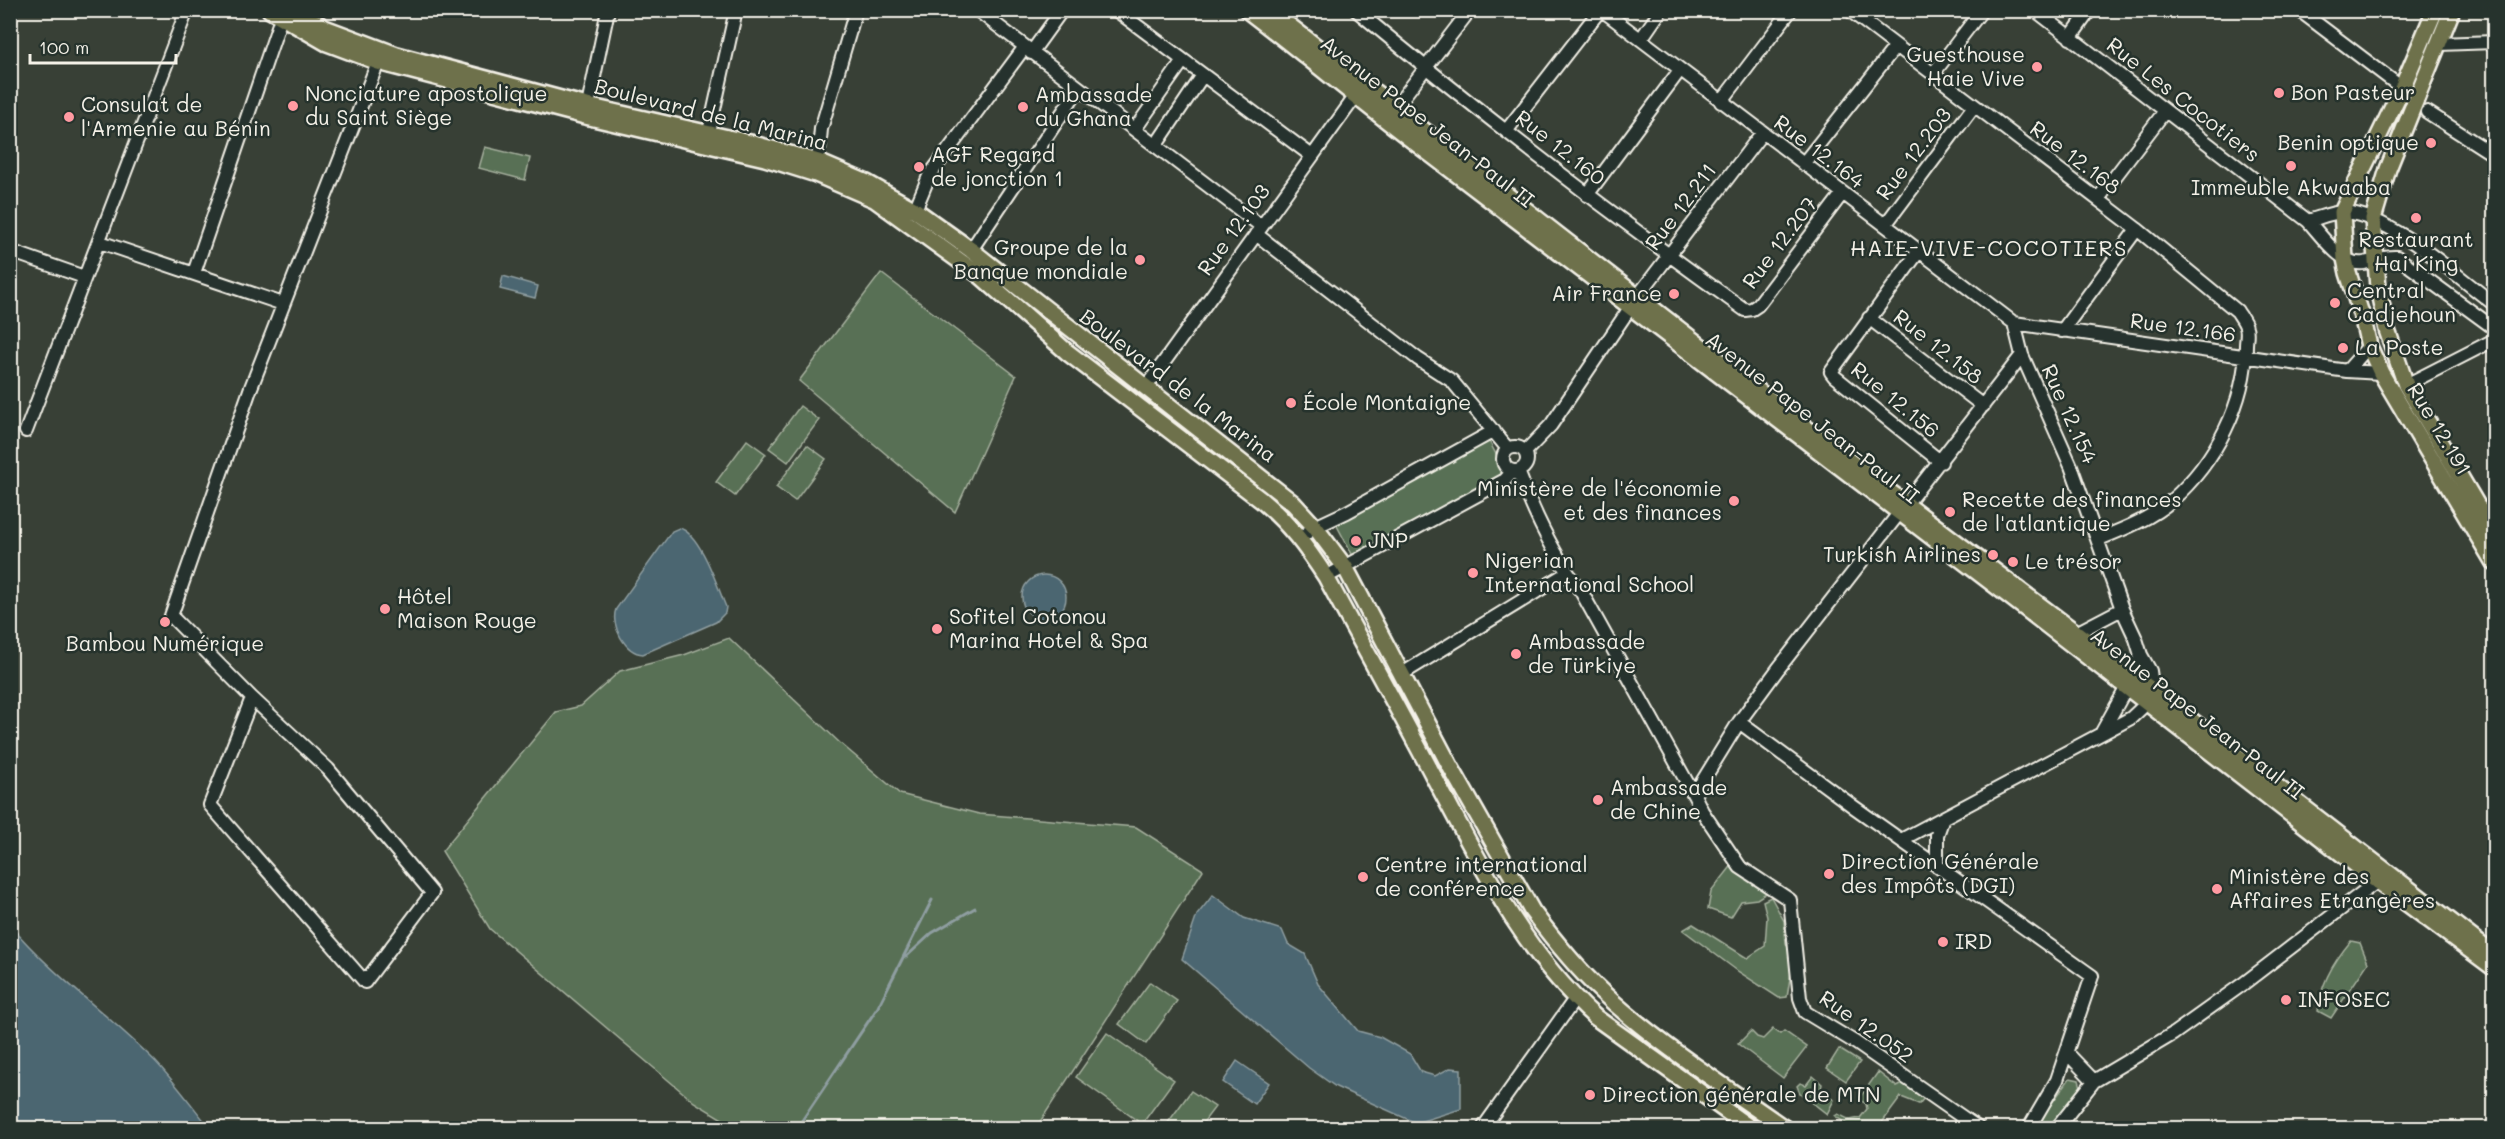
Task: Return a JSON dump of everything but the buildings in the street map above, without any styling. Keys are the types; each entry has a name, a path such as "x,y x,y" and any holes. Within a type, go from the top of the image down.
{"main road":[{"name":"Avenue Pape Jean-Paul II","path":"1247,10 1332,74 1355,97 1635,301"},
{"name":"Avenue Pape Jean-Paul II","path":"1269,10 1635,301 2151,697 2382,877 2494,969"},
{"name":"Rue 12.191","path":"2435,10 2402,88 2342,212 2345,258 2369,346 2381,373 2494,563"},
{"path":"2373,219 2388,169 2452,10"},
{"name":"Boulevard de la Marina","path":"282,13 373,48 586,111 709,132 818,162 867,183 915,210 971,250 1293,503 1315,527 1344,567 1450,766 1532,911 1566,954 1602,993 1649,1033 1784,1128"},
{"name":"Boulevard de la Marina","path":"282,13 327,43 378,62 586,111 765,158 816,174 874,200 982,277 1067,352 1269,506 1300,538 1326,577 1492,888 1524,937 1575,999 1612,1031 1750,1128"},
{"name":"Rue 12.191","path":"2373,219 2381,308 2406,385 2494,534"},
{"name":"Avenue Pape Jean-Paul II","path":"1903,508 2076,633 2130,681"},
{"name":"Avenue Pape Jean-Paul II","path":"2382,877 2494,955"}],"street":[{"path":"586,111 608,10"},
{"path":"709,132 736,10"},
{"path":"818,162 821,129 856,10"},
{"path":"977,10 1027,50 1156,145 1418,358 1452,381 1508,449"},
{"path":"915,210 929,176 1027,50 1062,10"},
{"path":"1116,10 1312,156"},
{"name":"Rue 12.160","path":"1356,10 1587,195 1745,310"},
{"path":"1394,109 1470,10"},
{"path":"1507,130 1601,10"},
{"name":"Rue 12.164","path":"1601,10 2014,323"},
{"path":"1641,39 1661,10"},
{"path":"1721,102 1791,10"},
{"name":"Rue 12.168","path":"1849,10 2137,229 2237,311 2246,327 2246,357 2240,394 2228,425 2208,459 2174,499 2161,509 2099,539"},
{"path":"1933,74 1982,10"},
{"name":"Rue Les Cocotiers","path":"2035,10 2308,221 2345,258"},
{"path":"2070,38 2090,10"},
{"path":"2299,10 2402,88"},
{"path":"26,431 100,242 184,12"},
{"path":"194,273 282,13"},
{"path":"2439,44 2494,42"},
{"path":"1803,164 1896,46"},
{"path":"1135,129 1183,61"},
{"path":"252,698 210,805 365,982 432,893 328,769 252,698 171,616 283,304 378,62"},
{"path":"1587,195 1680,70"},
{"path":"1156,145 1203,75"},
{"path":"971,250 1079,88"},
{"name":"Rue 12.103","path":"1146,387 1355,97"},
{"name":"Rue 12.203","path":"1885,225 1974,106"},
{"path":"2098,199 2165,111"},
{"path":"2427,112 2494,155"},
{"name":"Rue 12.211","path":"1525,452 1551,425 1635,301 1762,133"},
{"name":"Rue 12.207","path":"1745,310 1758,305 1842,194"},
{"path":"2308,221 2342,212 2373,219 2397,232 2494,304"},
{"path":"2062,331 2137,229"},
{"path":"100,242 283,304"},
{"path":"10,251 84,278"},
{"name":"Rue 12.156","path":"1919,251 1831,372 1941,462"},
{"path":"2345,258 2359,264 2388,256 2405,260 2494,328"},
{"name":"Rue 12.158","path":"1869,318 1983,406"},
{"name":"Rue 12.166","path":"2014,323 2347,371 2381,373"},
{"name":"Rue 12.154","path":"2014,323 2022,355 2071,466 2099,539 2122,609 2136,639 2140,655 2150,671 2151,697"},
{"path":"2406,385 2494,340"},
{"path":"2347,371 2369,346"},
{"path":"1694,795 1739,722 2022,355"},
{"path":"1300,538 1315,527 1347,512 1494,431"},
{"path":"1326,577 1505,480 1527,461 1525,452 1517,447 1508,449"},
{"path":"1508,449 1504,462 1516,471"},
{"name":"Rue 12.052","path":"1516,471 1535,517 1582,593 1702,811 1740,867 1790,900 1800,998 1805,1012 1856,1043 1978,1128"},
{"path":"1402,674 1568,573"},
{"path":"2076,633 2122,609"},
{"path":"2102,732 2130,681 2140,655"},
{"path":"1901,840 2131,718 2151,697"},
{"path":"1739,722 2092,976 2058,1080 2029,1128"},
{"path":"1937,866 1937,835 1943,818"},
{"path":"2057,1128 2094,1081 2173,1034 2382,877"},
{"path":"1482,1128 1575,999"},
{"path":"2067,1053 2094,1081"}],"green space":[{"path":"485,147 530,158 525,180 479,168"},
{"path":"881,273 1016,376 955,512 799,381"},
{"path":"800,406 819,420 788,462 769,448"},
{"path":"747,440 766,454 735,496 716,482"},
{"path":"1489,441 1507,475 1353,556 1335,522"},
{"path":"807,445 826,459 795,501 776,487"},
{"path":"729,638 840,743 900,794 979,814 1136,827 1203,870 1036,1128 737,1128 694,1102 490,929 442,851 556,712 581,706 620,671 684,655"},
{"path":"1733,864 1768,892 1757,899 1741,901 1731,917 1708,909 1711,892"},
{"path":"1771,897 1784,921 1786,943 1793,959 1787,997 1779,998 1739,972 1683,930 1693,924 1747,958 1765,946 1767,917 1763,901"},
{"path":"2351,941 2360,943 2368,963 2331,1018 2318,1011 2319,1001 2334,965"},
{"path":"1150,982 1177,1001 1146,1044 1119,1024"},
{"path":"1773,1029 1780,1034 1784,1031 1807,1047 1783,1078 1738,1044 1751,1031 1763,1039"},
{"path":"1107,1033 1174,1080 1142,1124 1076,1077"},
{"path":"1839,1049 1860,1062 1846,1081 1827,1068"},
{"path":"1878,1072 1897,1087 1905,1083 1926,1096 1919,1104 1901,1097 1878,1128 1853,1128 1835,1116 1838,1114 1850,1120 1860,1118 1867,1109 1866,1104 1860,1100 1861,1096"},
{"path":"1813,1076 1822,1084 1821,1089 1834,1100 1827,1114 1800,1093 1797,1086 1800,1083 1806,1085"},
{"path":"2070,1078 2079,1080 2081,1087 2050,1128 2034,1128"},
{"path":"1191,1091 1215,1107 1199,1128 1164,1128"}],"water":[{"path":"503,276 538,286 535,298 500,289"},
{"path":"679,528 694,539 701,550 726,607 725,613 716,622 643,654 636,652 630,649 620,637 615,623 616,609 672,531"},
{"path":"1044,575 1059,582 1066,597 1059,612 1044,619 1029,612 1022,597 1029,582"},
{"path":"1213,895 1244,918 1282,930 1288,944 1305,954 1318,984 1358,1031 1380,1037 1410,1054 1421,1072 1435,1076 1450,1068 1461,1069 1461,1109 1416,1123 1336,1087 1309,1068 1182,959 1197,915"},
{"path":"10,925 62,978 155,1061 210,1128 11,1128"},
{"path":"1237,1061 1269,1083 1254,1104 1223,1082"}],"waterway":[{"path":"797,1128 878,1007 932,900"},
{"path":"906,957 932,933 975,908"}],"place":[{"name":"Guesthouse Haie Vive","path":"2037,67"},
{"name":"Bon Pasteur","path":"2279,93"},
{"name":"Nonciature apostolique du Saint Siège","path":"293,106"},
{"name":"Ambassade du Ghana","path":"1023,107"},
{"name":"Consulat de l'Armenie au Bénin","path":"69,117"},
{"name":"Benin optique","path":"2431,143"},
{"name":"Immeuble Akwaaba","path":"2291,166"},
{"name":"AGF Regard de jonction 1","path":"919,167"},
{"name":"Restaurant Hai King","path":"2416,218"},
{"name":"Groupe de la Banque mondiale","path":"1140,260"},
{"name":"Air France","path":"1674,294"},
{"name":"Central Cadjehoun","path":"2335,303"},
{"name":"La Poste","path":"2343,348"},
{"name":"École Montaigne","path":"1291,403"},
{"name":"Ministère de l'économie et des finances","path":"1734,501"},
{"name":"Recette des finances de l'atlantique","path":"1950,512"},
{"name":"JNP","path":"1356,541"},
{"name":"Turkish Airlines","path":"1993,555"},
{"name":"Le trésor","path":"2013,562"},
{"name":"Nigerian International School","path":"1473,573"},
{"name":"Hôtel Maison Rouge","path":"385,609"},
{"name":"Bambou Numérique","path":"165,622"},
{"name":"Sofitel Cotonou Marina Hotel & Spa","path":"937,629"},
{"name":"Ambassade de Türkiye","path":"1516,654"},
{"name":"Ambassade de Chine","path":"1598,800"},
{"name":"Direction Générale des Impôts (DGI)","path":"1829,874"},
{"name":"Centre international de conférence","path":"1363,877"},
{"name":"Ministère des Affaires Etrangères","path":"2217,889"},
{"name":"IRD","path":"1943,942"},
{"name":"INFOSEC","path":"2286,1000"},
{"name":"Direction générale de MTN","path":"1590,1095"}],"district":[{"name":"HAIE-VIVE-COCOTIERS","path":"1989,248"}]}
